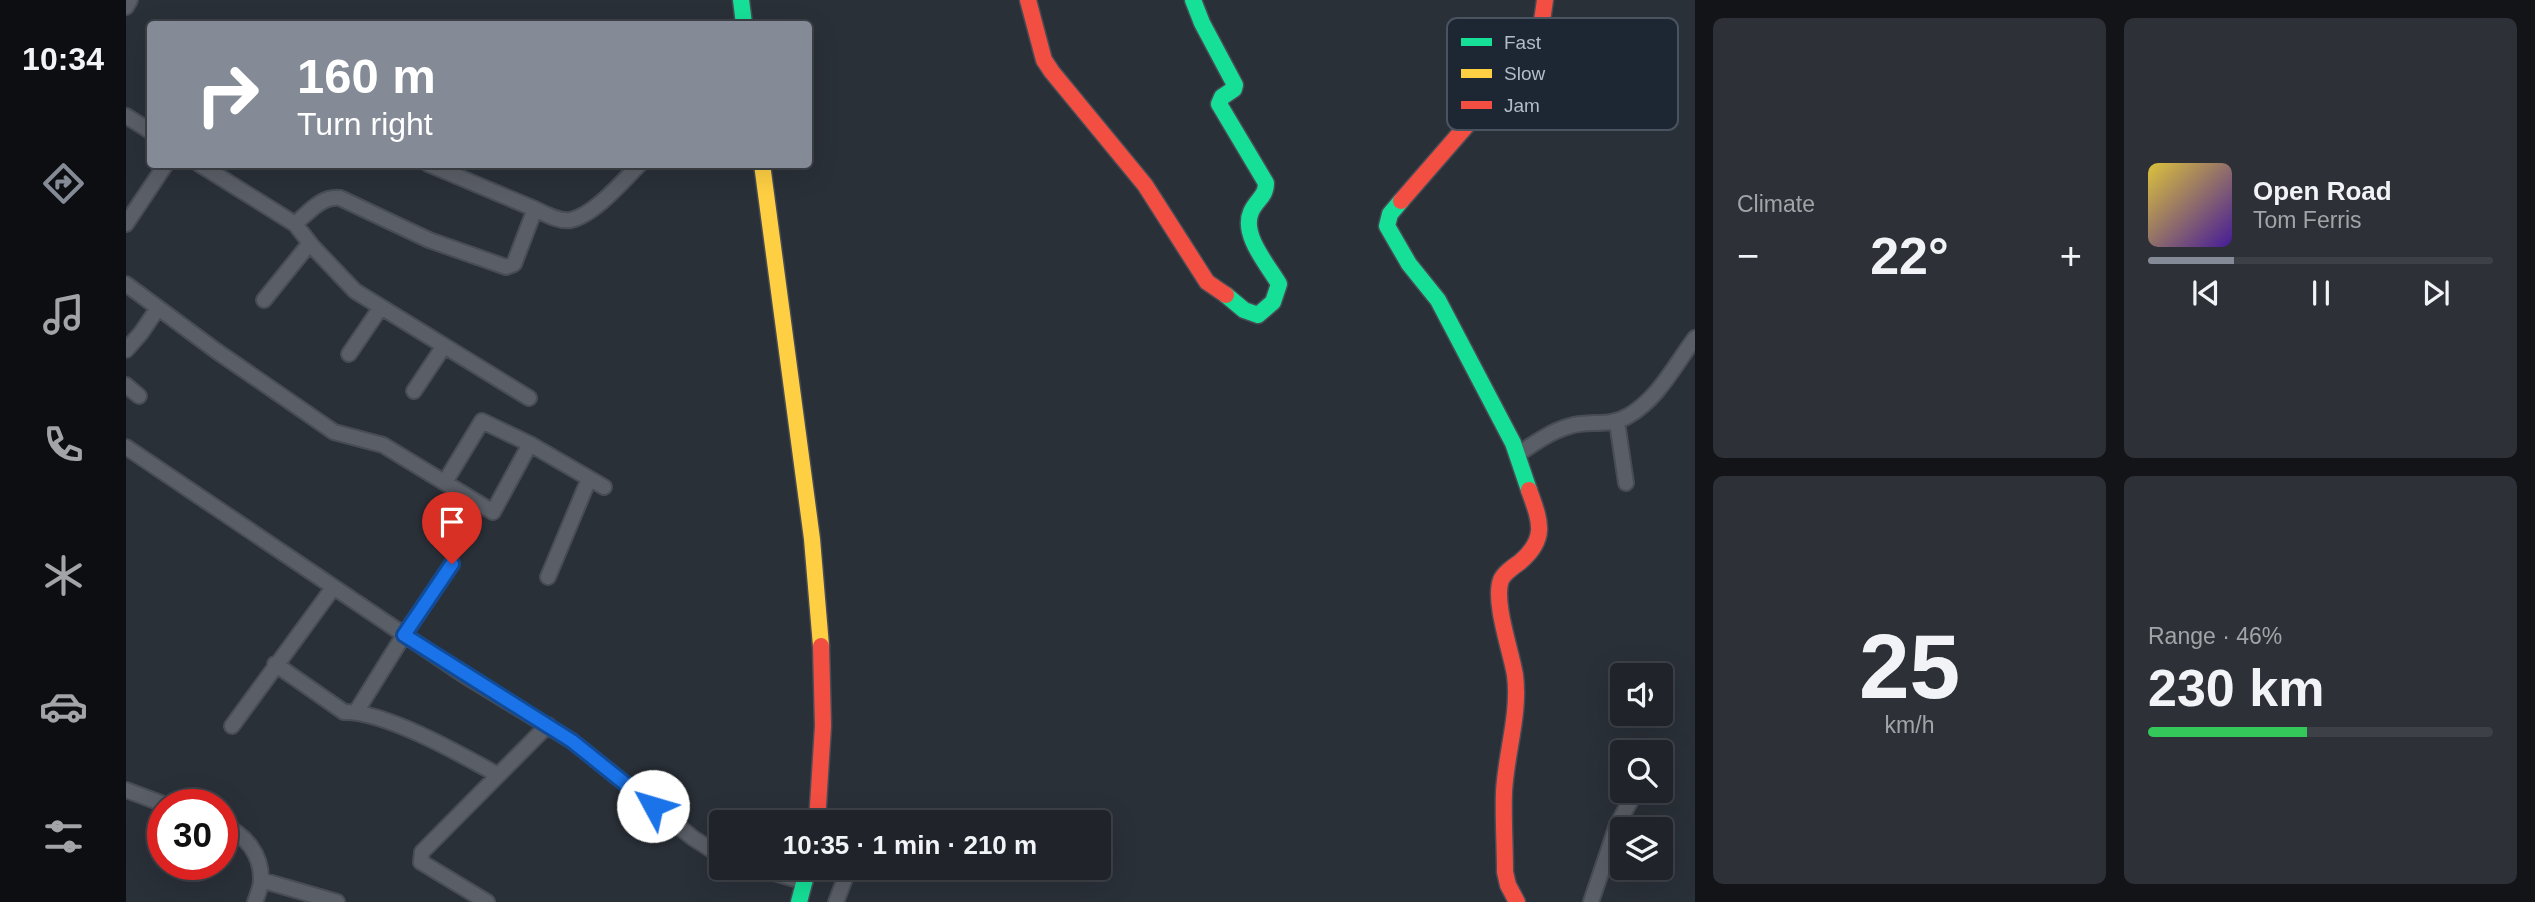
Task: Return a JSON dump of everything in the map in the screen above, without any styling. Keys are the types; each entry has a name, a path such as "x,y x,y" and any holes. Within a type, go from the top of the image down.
{"street":[{"path":"126,7 130,0"},
{"path":"741,0 744,21"},
{"path":"1027,0 1044,60 1052,72 1145,185 1207,282 1220,288 1246,312 1258,315 1271,306 1279,292 1279,284 1252,237 1249,220 1266,192 1266,183 1219,104 1222,97 1234,89 1235,85 1202,23 1193,0"},
{"path":"1542,18 1545,0"},
{"path":"126,116 147,129"},
{"path":"1463,130 1390,214 1387,226 1404,257 1438,300 1517,455 1539,518 1540,534 1531,549 1500,582 1500,607 1515,677 1513,732 1504,791 1505,872 1517,902"},
{"path":"126,225 163,168"},
{"path":"205,168 295,224 355,291 529,398"},
{"path":"437,168 551,217 571,220 591,211 636,168"},
{"path":"763,168 817,575 823,646 824,728 818,810"},
{"path":"295,224 322,201 331,197 341,198 429,240 506,267 514,264 518,256 534,209"},
{"path":"264,300 310,243"},
{"path":"126,284 334,432 383,445 493,512 530,444"},
{"path":"126,350 158,307"},
{"path":"349,354 381,307"},
{"path":"1517,455 1539,440 1571,425 1617,422 1629,416 1655,395 1695,338"},
{"path":"414,391 444,346"},
{"path":"126,385 139,396"},
{"path":"445,482 482,421 530,444 604,487"},
{"path":"1617,422 1626,483"},
{"path":"126,447 464,675 572,741 709,848"},
{"path":"548,578 589,479"},
{"path":"356,712 452,564"},
{"path":"232,726 333,588"},
{"path":"275,664 344,712 356,712 394,724 454,750 498,775"},
{"path":"487,902 421,862 422,852 548,725"},
{"path":"126,790 147,798"},
{"path":"1591,902 1617,825 1629,803"},
{"path":"238,832 256,853 261,880 255,902"},
{"path":"261,880 337,902"},
{"path":"799,902 805,880"},
{"path":"838,901 845,880"}],"traffic: fast":[{"path":"741,0 744,21"},
{"path":"1193,0 1202,23 1235,85 1234,89 1222,97 1219,104 1266,183 1264,192 1251,212 1250,230 1257,249 1279,284 1273,302 1258,315 1244,310 1226,295"},
{"path":"1401,201 1390,214 1387,226 1409,264 1438,300 1513,443 1529,490"},
{"path":"799,902 805,880"}],"traffic: slow":[{"path":"763,168 812,539 821,646"}],"traffic: jam":[{"path":"1028,0 1044,60 1052,72 1145,185 1207,282 1226,295"},
{"path":"1542,18 1545,0"},
{"path":"1401,201 1463,130"},
{"path":"1517,902 1505,872 1504,812 1505,777 1516,690 1499,589 1502,577 1529,553 1538,537 1538,520 1529,490"},
{"path":"818,810 823,726 821,646"}],"route":[{"path":"452,564 404,635 572,741 653,806"}]}
